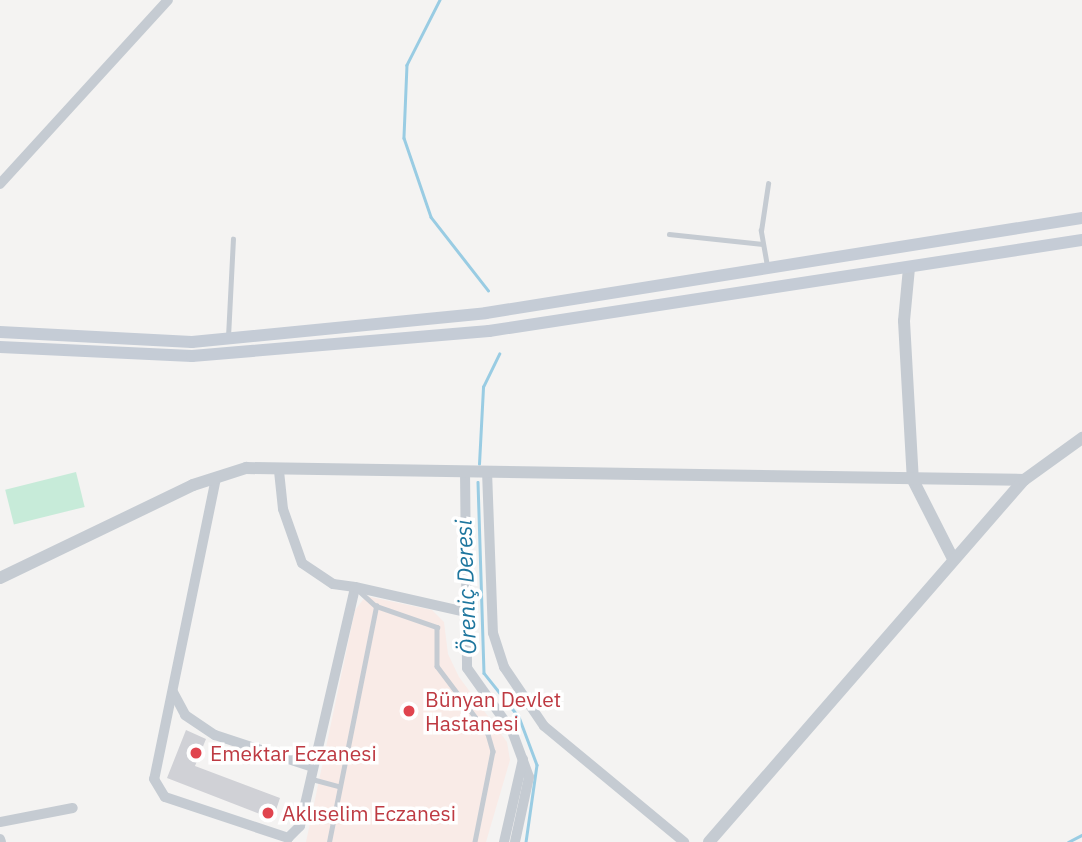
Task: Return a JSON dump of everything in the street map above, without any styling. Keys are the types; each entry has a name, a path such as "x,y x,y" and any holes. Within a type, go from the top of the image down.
{"main road":[{"path":"0,332 228,338 485,313 1082,218"},
{"path":"0,347 192,356 489,331 1082,240"}],"street":[{"path":"0,184 168,0"},
{"path":"909,268 904,321 914,480 953,559"},
{"path":"709,842 1024,480 1082,438"},
{"path":"0,578 216,478 246,468 279,472 487,471 1024,480"},
{"path":"465,471 467,667 508,722 529,777 515,842"},
{"path":"487,471 493,633 504,667 544,726 684,842"},
{"path":"279,472 283,509 302,563 333,584 466,612"},
{"path":"216,478 154,779 164,797 276,838 295,834 304,807 355,587"},
{"path":"173,691 184,715 215,734 313,767"},
{"path":"504,842 523,760"},
{"path":"0,822 72,808"}],"lane":[{"path":"768,184 762,244 768,269"},
{"path":"669,234 762,244"},
{"path":"228,338 233,239"},
{"path":"355,587 376,606 437,627 437,666 488,734 493,751 475,842"},
{"path":"329,842 332,814 376,606"},
{"path":"310,779 338,786"},
{"path":"304,807 332,814"}],"shaded area":[{"name":"Bünyan Devlet Hastanesi","path":"366,596 432,610 444,622 448,654 459,677 507,742 510,760 486,842 306,842 355,610"}],"green space":[{"path":"76,472 85,507 14,525 5,490"}],"building":[{"path":"186,730 206,739 195,766 280,798 273,819 167,778"}],"waterway":[{"name":"Öreniç Deresi","path":"440,0 407,65 404,138 431,217 488,290"},
{"name":"Öreniç Deresi","path":"479,464 483,387 499,354"},
{"name":"Öreniç Deresi","path":"478,482 484,673 519,717 537,765 526,842"},
{"path":"1068,842 1082,835"}],"place":[{"name":"Bünyan Devlet Hastanesi","path":"409,711"},
{"name":"Emektar Eczanesi","path":"196,753"},
{"name":"Aklıselim Eczanesi","path":"268,813"}]}
